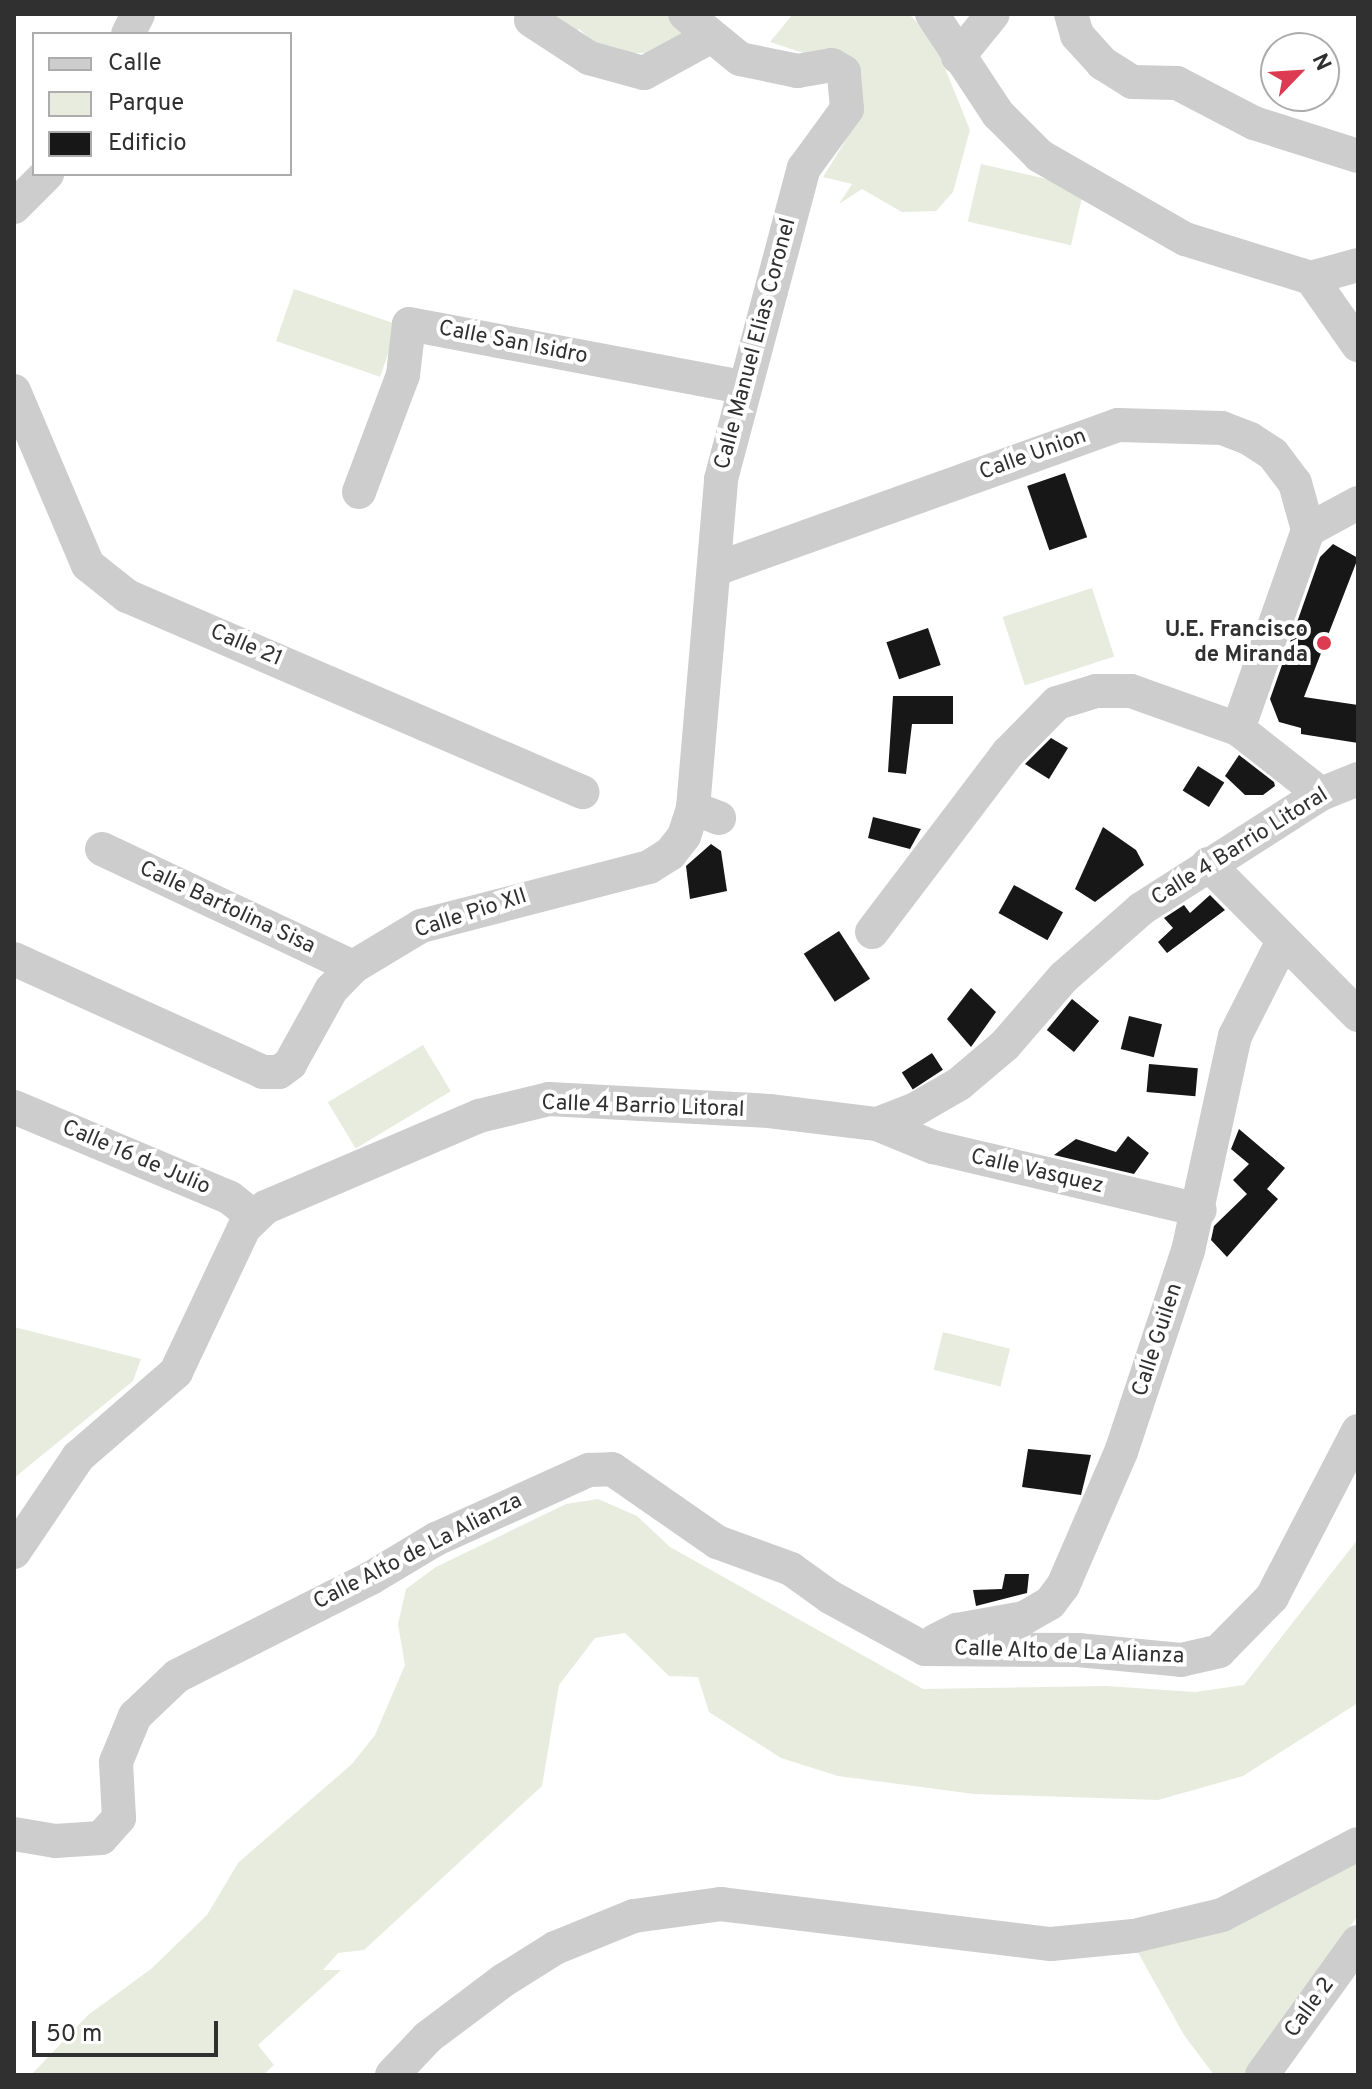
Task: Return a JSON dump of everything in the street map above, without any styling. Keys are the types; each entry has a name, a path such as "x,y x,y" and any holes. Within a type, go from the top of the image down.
{"street":[{"path":"129,32 138,14"},
{"name":"Calle Manuel Elias Coronel","path":"685,14 740,59 798,71 832,65 844,72 847,109 804,168 742,387 721,479 706,813"},
{"path":"932,14 998,114 1040,156 1185,239 1311,278 1358,265"},
{"path":"958,57 993,14"},
{"path":"1071,14 1085,45 1102,63 1132,82 1177,83 1254,123 1358,156"},
{"path":"531,20 589,58 644,73 712,36"},
{"path":"14,207 45,176"},
{"path":"1311,278 1358,345"},
{"name":"Calle San Isidro","path":"359,492 403,375 409,324 742,387"},
{"name":"Calle 21","path":"14,391 88,565 127,596 583,792"},
{"name":"Calle Union","path":"716,569 1118,425 1222,428 1250,439 1273,454 1295,483 1308,530"},
{"path":"1238,729 1308,530 1358,503"},
{"path":"872,932 1008,753 1057,703 1096,691 1131,691 1238,729 1321,794"},
{"name":"Calle 4 Barrio Litoral","path":"253,1216 479,1116 549,1099 769,1111 877,1124 914,1110 959,1084 1005,1045 1075,967 1141,909 1321,794 1358,779"},
{"name":"Calle Pio XII","path":"14,959 263,1072 279,1072 290,1064 331,990 353,967 421,926 649,867 670,854 706,813"},
{"name":"Calle Bartolina Sisa","path":"102,849 353,967"},
{"path":"1208,864 1358,1015"},
{"name":"Calle Guilen","path":"925,1649 957,1630 1024,1618 1050,1603 1063,1586 1121,1452 1200,1210 1235,1036 1283,941"},
{"name":"Calle 16 de Julio","path":"14,1107 230,1198 253,1216"},
{"name":"Calle Vasquez","path":"877,1124 933,1147 1200,1210"},
{"path":"14,1552 78,1457 176,1372 253,1216"},
{"name":"Calle Alto de La Alianza","path":"14,1834 55,1841 101,1838 119,1818 116,1762 135,1716 177,1676 371,1578 436,1539 589,1470 612,1469 717,1542 791,1569 830,1597 925,1649 1078,1650 1181,1660 1219,1651 1272,1597 1358,1431"},
{"path":"392,2075 428,2037 504,1980 555,1948 634,1916 720,1904 1051,1944 1134,1936 1222,1915 1358,1844"},
{"name":"Calle 2","path":"1262,2075 1358,1942"}],"green space":[{"path":"542,14 674,14 693,30 648,53 625,53 594,43 579,29 570,36"},
{"path":"793,14 909,14 934,41 970,130 953,192 936,211 902,212 862,189 839,204 852,184 823,177 847,138 863,98 816,57 770,42"},
{"path":"981,164 1084,188 1071,245 968,221"},
{"path":"294,289 398,325 380,377 276,341"},
{"path":"1092,588 1114,656 1025,686 1003,617"},
{"path":"423,1045 451,1091 356,1148 328,1102"},
{"path":"14,1327 141,1359 133,1381 14,1478"},
{"path":"943,1332 1010,1349 1001,1387 934,1370"},
{"path":"598,1499 637,1516 670,1547 923,1689 1106,1686 1195,1692 1244,1685 1358,1539 1358,1703 1243,1776 1158,1800 974,1794 838,1776 781,1758 709,1712 698,1677 669,1676 625,1633 595,1638 559,1685 542,1786 364,1950 338,1953 323,1970 341,1970 258,2045 274,2065 263,2075 31,2075 88,2015 151,1969 207,1915 238,1863 352,1764 375,1735 405,1665 398,1624 406,1589 436,1567 566,1504"},
{"path":"1358,1857 1358,1915 1256,2068 1248,2075 1214,2075 1184,2035 1136,1949"}],"building":[{"path":"1065,473 1087,537 1049,550 1027,486"},
{"path":"1333,544 1358,558 1304,697 1358,705 1358,743 1301,734 1301,728 1279,722 1270,699 1320,557"},
{"path":"928,628 941,665 899,679 886,642"},
{"path":"893,696 953,696 953,724 912,724 906,774 888,772"},
{"path":"1051,738 1068,748 1049,779 1025,764"},
{"path":"1239,755 1275,786 1263,795 1245,795 1225,776"},
{"path":"1198,766 1224,782 1209,807 1183,791"},
{"path":"873,817 921,829 910,849 868,838"},
{"path":"1103,827 1136,850 1144,865 1095,902 1075,889"},
{"path":"711,844 721,851 727,891 690,899 686,866"},
{"path":"1014,885 1063,912 1047,940 998,913"},
{"path":"1210,895 1225,910 1167,953 1158,942 1173,928 1164,918 1184,905 1190,913"},
{"path":"839,931 870,979 835,1002 804,954"},
{"path":"971,988 996,1012 971,1047 947,1019"},
{"path":"1072,999 1099,1021 1074,1052 1047,1030"},
{"path":"1129,1016 1162,1024 1154,1057 1121,1049"},
{"path":"932,1053 943,1070 913,1089 902,1073"},
{"path":"1149,1064 1198,1068 1195,1096 1147,1092"},
{"path":"1239,1129 1285,1168 1267,1189 1278,1199 1227,1257 1211,1240 1214,1226 1247,1194 1233,1180 1249,1164 1231,1149"},
{"path":"1128,1136 1149,1153 1134,1174 1054,1155 1076,1139 1116,1152"},
{"path":"1028,1449 1091,1455 1081,1495 1022,1487"},
{"path":"1005,1574 1029,1574 1027,1593 976,1606 973,1590 1002,1589"}],"place":[{"name":"U.E. Francisco de Miranda","path":"1324,643"}]}
